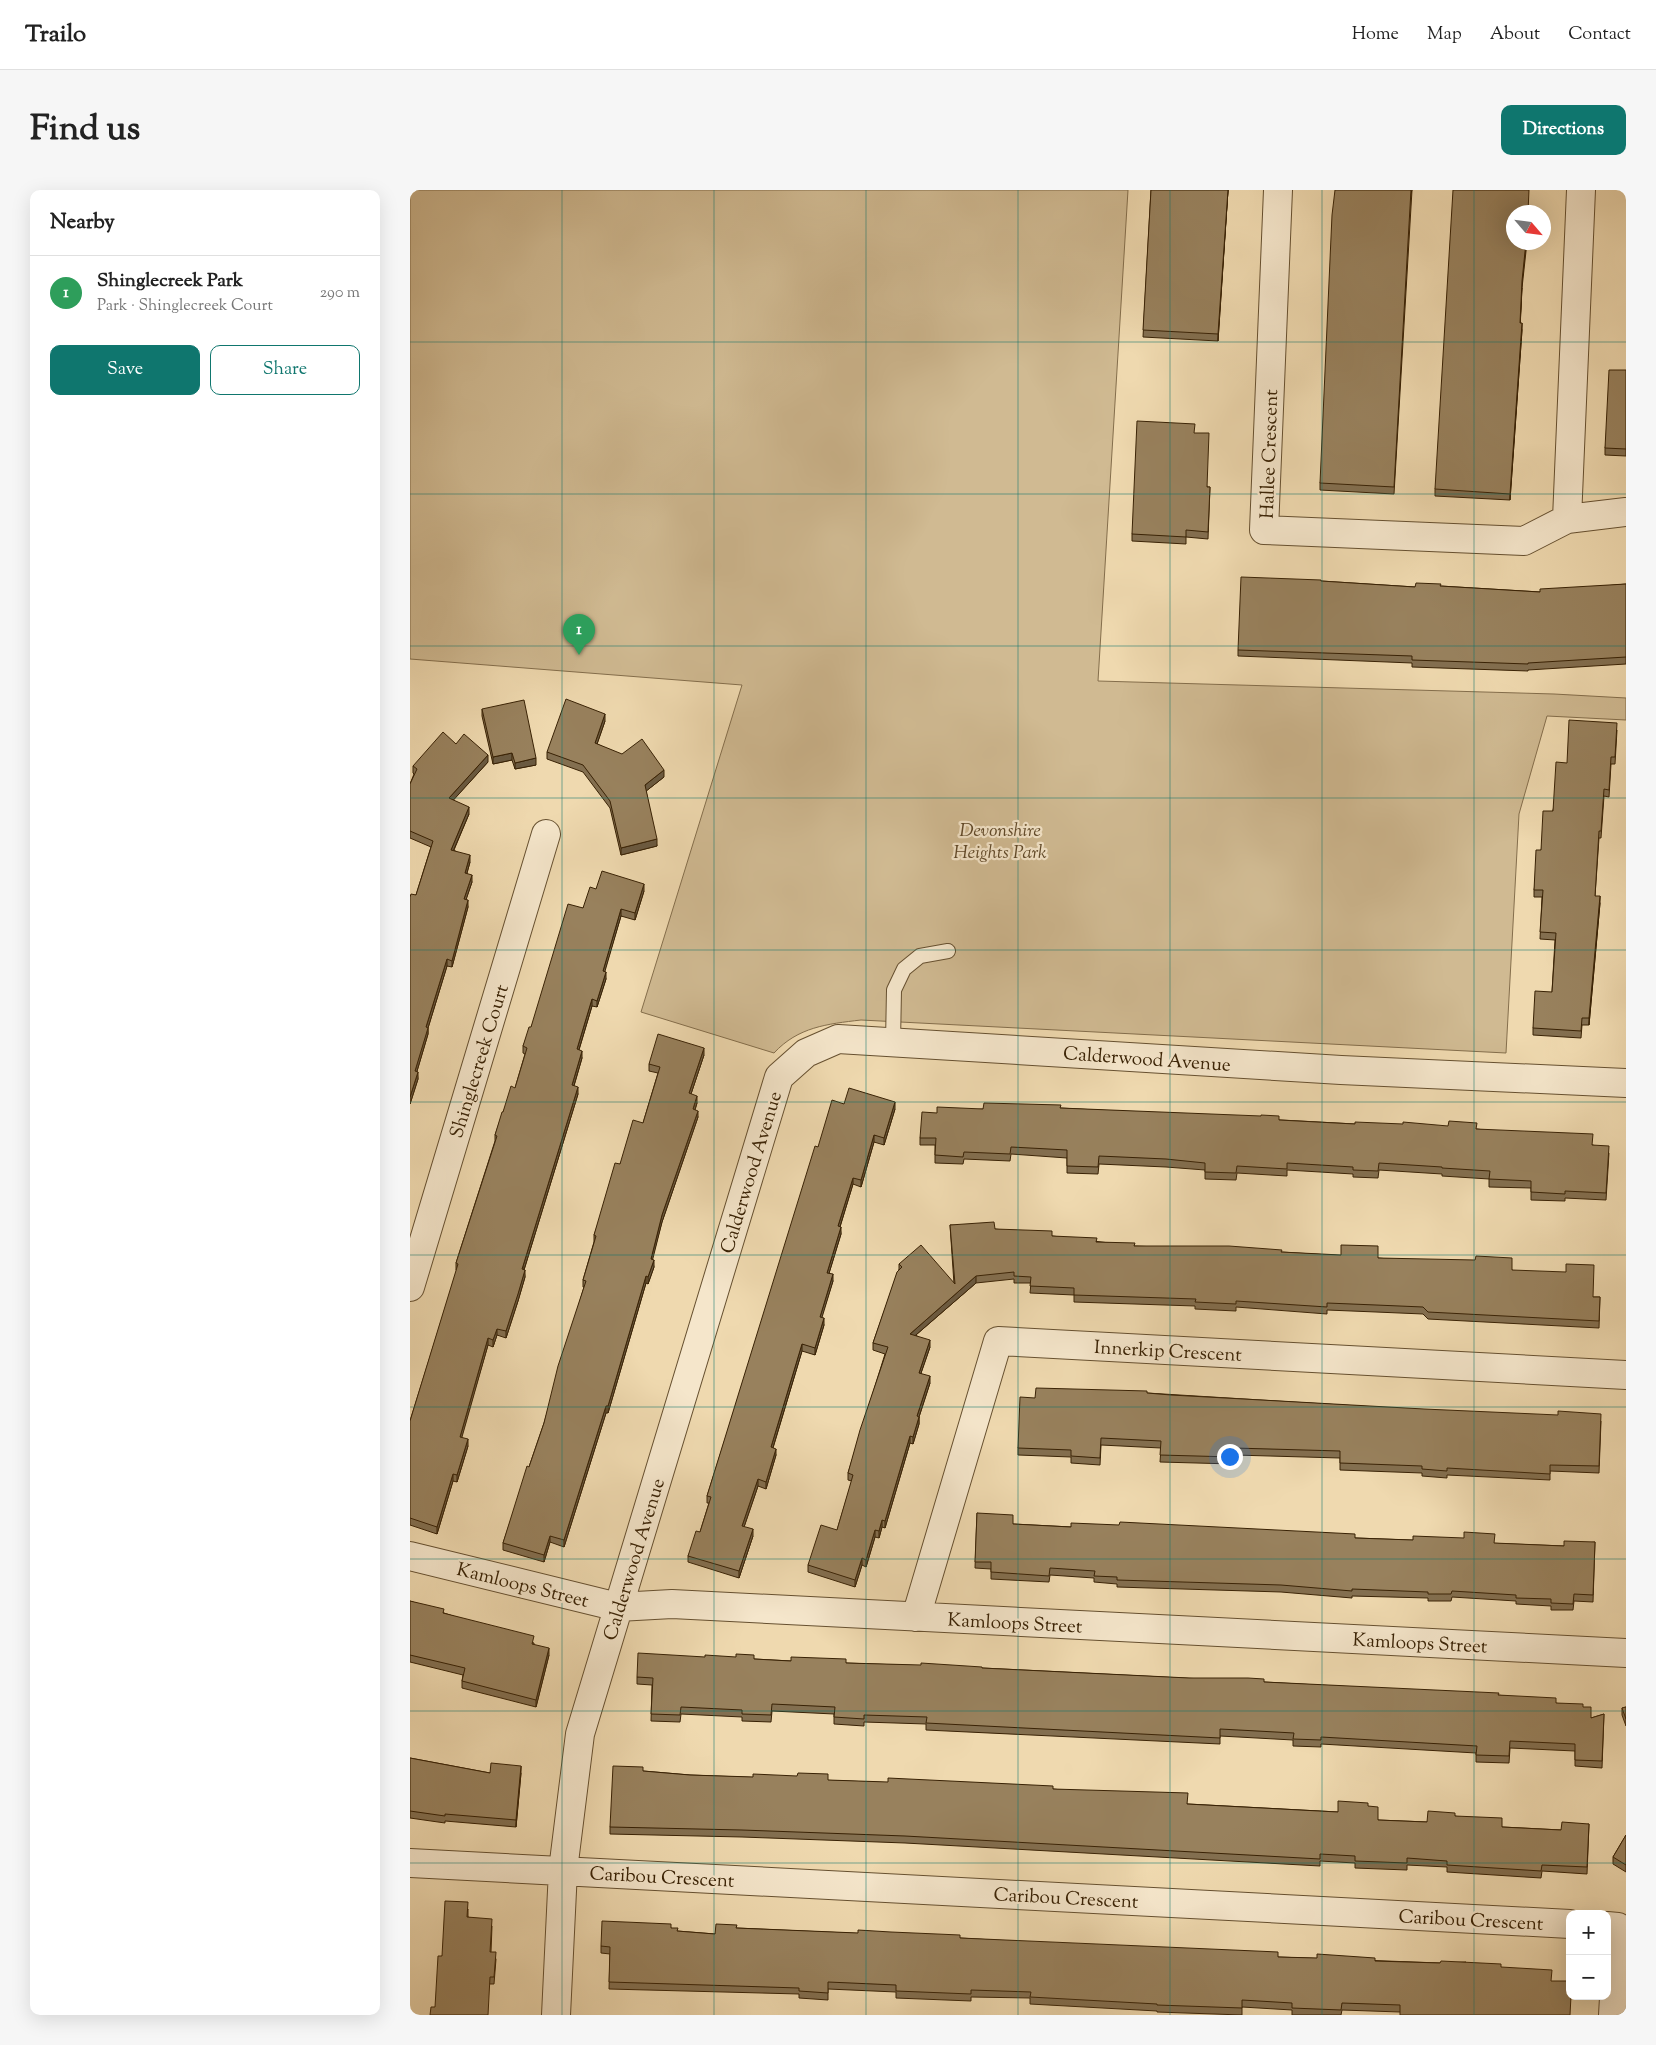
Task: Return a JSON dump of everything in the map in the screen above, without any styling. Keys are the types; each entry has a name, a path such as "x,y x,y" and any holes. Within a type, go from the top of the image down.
{"street":[{"name":"Hallee Crescent","path":"1278,190 1264,530 1524,541 1566,519 1626,512"},
{"path":"1566,519 1581,190"},
{"name":"Shinglecreek Court","path":"410,1287 546,834"},
{"name":"Calderwood Avenue","path":"556,2015 562,1870 580,1734 779,1077 806,1053 838,1039 1341,1070 1626,1082"},
{"name":"Innerkip Crescent","path":"916,1617 998,1341 1626,1375"},
{"name":"Kamloops Street","path":"410,1556 618,1607 672,1604 1626,1653"},
{"path":"410,1863 562,1870"},
{"name":"Caribou Crescent","path":"562,1870 1566,1924"},
{"path":"1611,1926 1618,1927 1613,2015"}],"lane":[{"path":"893,1042 894,990 904,969 920,956 948,950"}],"green space":[{"name":"Devonshire Heights Park","path":"410,190 1128,190 1098,681 1554,694 1626,698 1626,720 1547,716 1519,814 1506,1053 861,1020 825,1025 803,1032 783,1044 774,1053 641,1012 742,685 410,659"}],"building":[{"path":"1151,190 1228,190 1218,334 1143,330"},
{"path":"1335,190 1411,190 1394,487 1320,483 1332,215"},
{"path":"1453,190 1529,190 1528,205 1506,205 1506,250 1525,250 1510,494 1435,489"},
{"path":"1609,370 1626,370 1626,449 1605,448"},
{"path":"1137,421 1195,424 1194,433 1209,433 1207,487 1210,487 1208,532 1186,530 1186,537 1132,534"},
{"path":"1241,577 1321,580 1415,587 1416,583 1441,584 1440,586 1540,592 1540,589 1626,584 1626,657 1528,664 1412,660 1412,656 1238,650"},
{"path":"566,699 605,714 595,743 622,754 642,739 664,770 645,785 657,839 621,848 610,801 583,765 547,752"},
{"path":"524,700 536,758 515,763 512,753 493,757 482,709"},
{"path":"1569,720 1617,723 1615,757 1611,757 1609,790 1604,789 1601,831 1599,831 1595,896 1600,896 1589,1018 1582,1018 1581,1031 1533,1028 1535,991 1552,992 1556,933 1540,932 1543,890 1534,890 1536,850 1541,850 1543,811 1553,811 1556,762 1567,763"},
{"path":"443,732 456,744 464,734 488,755 449,798 469,807 451,850 470,855 465,873 472,875 464,899 468,900 452,961 447,959 426,1027 428,1028 415,1071 418,1072 410,1097 410,897 411,894 416,895 433,841 410,831 410,784 417,769 413,766"},
{"path":"602,871 644,884 635,913 621,909 603,971 606,972 597,1001 592,999 577,1049 582,1051 572,1085 578,1087 522,1269 525,1270 518,1294 506,1331 497,1329 493,1340 488,1338 460,1437 468,1439 457,1475 453,1474 437,1527 410,1518 410,1421 458,1264 456,1263 497,1136 495,1135 502,1112 511,1086 515,1088 527,1048 523,1046 529,1027 531,1027 568,904 583,908 590,887 596,889"},
{"path":"658,1034 704,1048 689,1093 697,1096 693,1109 698,1111 662,1215 651,1259 654,1260 648,1277 646,1276 608,1406 606,1406 564,1540 550,1536 544,1555 503,1543 527,1466 529,1467 544,1423 558,1366 586,1281 583,1280 596,1236 594,1235 615,1163 620,1164 633,1120 643,1123 660,1067 649,1064"},
{"path":"849,1088 895,1102 884,1138 874,1135 861,1180 853,1178 838,1226 841,1227 827,1273 833,1274 820,1317 824,1318 815,1348 802,1344 771,1447 776,1449 766,1482 758,1479 742,1526 753,1529 739,1571 688,1556 696,1531 700,1532 711,1497 707,1496 815,1146 818,1147 832,1100 844,1104"},
{"path":"984,1103 1061,1105 1060,1108 1279,1116 1279,1120 1355,1124 1355,1122 1403,1124 1403,1122 1448,1126 1449,1121 1477,1123 1476,1129 1593,1134 1592,1145 1609,1146 1606,1193 1565,1191 1565,1194 1531,1192 1531,1181 1489,1179 1490,1171 1379,1163 1378,1171 1353,1170 1353,1167 1287,1163 1287,1169 1237,1166 1236,1173 1205,1172 1205,1163 1099,1156 1098,1167 1067,1166 1067,1150 1011,1147 1010,1154 964,1152 963,1157 935,1155 936,1138 920,1138 922,1112 937,1113 937,1107 983,1109"},
{"path":"994,1222 995,1229 1052,1231 1052,1236 1097,1238 1096,1242 1135,1243 1134,1246 1229,1246 1282,1250 1281,1252 1341,1255 1341,1245 1378,1246 1378,1258 1475,1260 1476,1256 1512,1258 1512,1270 1566,1272 1566,1264 1594,1265 1593,1297 1600,1297 1599,1321 1428,1312 1423,1307 1327,1303 1327,1307 1236,1301 1236,1304 1195,1302 1196,1299 1074,1295 1074,1288 1030,1286 1031,1277 1014,1276 1014,1272 976,1276 910,1334 930,1340 919,1373 930,1376 917,1416 919,1417 913,1437 910,1436 885,1521 882,1520 879,1531 875,1530 866,1560 862,1558 855,1580 808,1565 821,1525 837,1530 853,1475 848,1473 860,1430 888,1347 873,1343 897,1272 902,1267 899,1264 921,1245 955,1284 950,1225"},
{"path":"1036,1388 1147,1391 1147,1393 1171,1395 1424,1409 1558,1415 1558,1411 1601,1414 1599,1466 1550,1465 1550,1474 1447,1468 1447,1471 1422,1469 1422,1466 1340,1463 1340,1451 1234,1448 1233,1457 1160,1455 1161,1441 1101,1438 1100,1458 1071,1456 1071,1450 1018,1448 1020,1397 1035,1398"},
{"path":"977,1513 1013,1515 1013,1524 1071,1527 1071,1523 1119,1525 1120,1522 1355,1534 1355,1538 1413,1540 1413,1536 1464,1538 1464,1532 1495,1534 1494,1543 1564,1546 1564,1541 1595,1542 1593,1595 1574,1594 1573,1604 1551,1603 1551,1599 1516,1598 1516,1595 1452,1591 1451,1594 1428,1594 1428,1592 1352,1589 1352,1591 1281,1585 1117,1580 1117,1577 1094,1576 1095,1571 1050,1568 1049,1576 991,1572 991,1562 975,1562"},
{"path":"410,1601 444,1609 443,1613 534,1636 532,1644 549,1648 536,1700 462,1681 465,1668 410,1655"},
{"path":"638,1653 705,1657 705,1655 736,1657 736,1654 754,1655 754,1659 791,1661 791,1657 846,1659 846,1663 921,1665 921,1663 982,1668 1189,1678 1248,1678 1264,1679 1264,1682 1499,1693 1498,1695 1556,1698 1556,1703 1583,1704 1583,1707 1591,1707 1591,1718 1604,1714 1602,1761 1575,1760 1575,1744 1510,1741 1509,1756 1476,1755 1477,1746 1321,1737 1321,1740 1293,1739 1294,1733 1220,1729 1220,1738 926,1723 927,1717 864,1715 864,1719 834,1717 835,1707 772,1704 771,1715 742,1714 742,1710 681,1707 680,1715 651,1714 653,1678 637,1677"},
{"path":"1626,1707 1626,1719 1622,1708"},
{"path":"410,1758 490,1773 491,1763 521,1766 516,1820 445,1814 445,1816 410,1811"},
{"path":"613,1766 643,1767 643,1771 690,1775 753,1777 753,1774 797,1776 798,1773 828,1774 828,1780 888,1782 888,1778 1053,1786 1053,1789 1188,1793 1187,1804 1338,1812 1338,1801 1368,1803 1368,1806 1378,1807 1378,1820 1427,1822 1428,1811 1455,1813 1455,1816 1502,1818 1502,1827 1561,1830 1562,1822 1589,1824 1587,1867 1542,1865 1541,1871 1447,1865 1447,1861 1407,1858 1407,1863 1355,1861 1355,1856 1320,1854 1320,1859 905,1836 610,1827"},
{"path":"1626,1835 1626,1865 1613,1857"},
{"path":"445,1901 468,1902 467,1917 492,1919 490,1952 496,1952 494,1977 490,1977 488,2015 430,2015 431,2007 435,2007 438,1956 442,1956"},
{"path":"602,1921 671,1924 671,1928 678,1928 677,1931 715,1934 716,1924 737,1925 736,1928 858,1933 858,1930 960,1935 960,1938 1278,1952 1278,1957 1317,1958 1317,1954 1375,1958 1375,1961 1440,1963 1441,1961 1501,1964 1501,1967 1552,1970 1551,1981 1566,1981 1566,2000 1571,2000 1570,2015 1400,2015 1400,2005 1342,2003 1341,2010 1292,2008 1292,2003 1242,2000 1242,2008 1157,2005 1030,1997 1031,1992 971,1990 971,1994 896,1991 896,1985 828,1982 828,1993 799,1991 799,1988 609,1982 610,1947 601,1946"}],"place":[{"name":"Shinglecreek Park","path":"579,655"}]}
